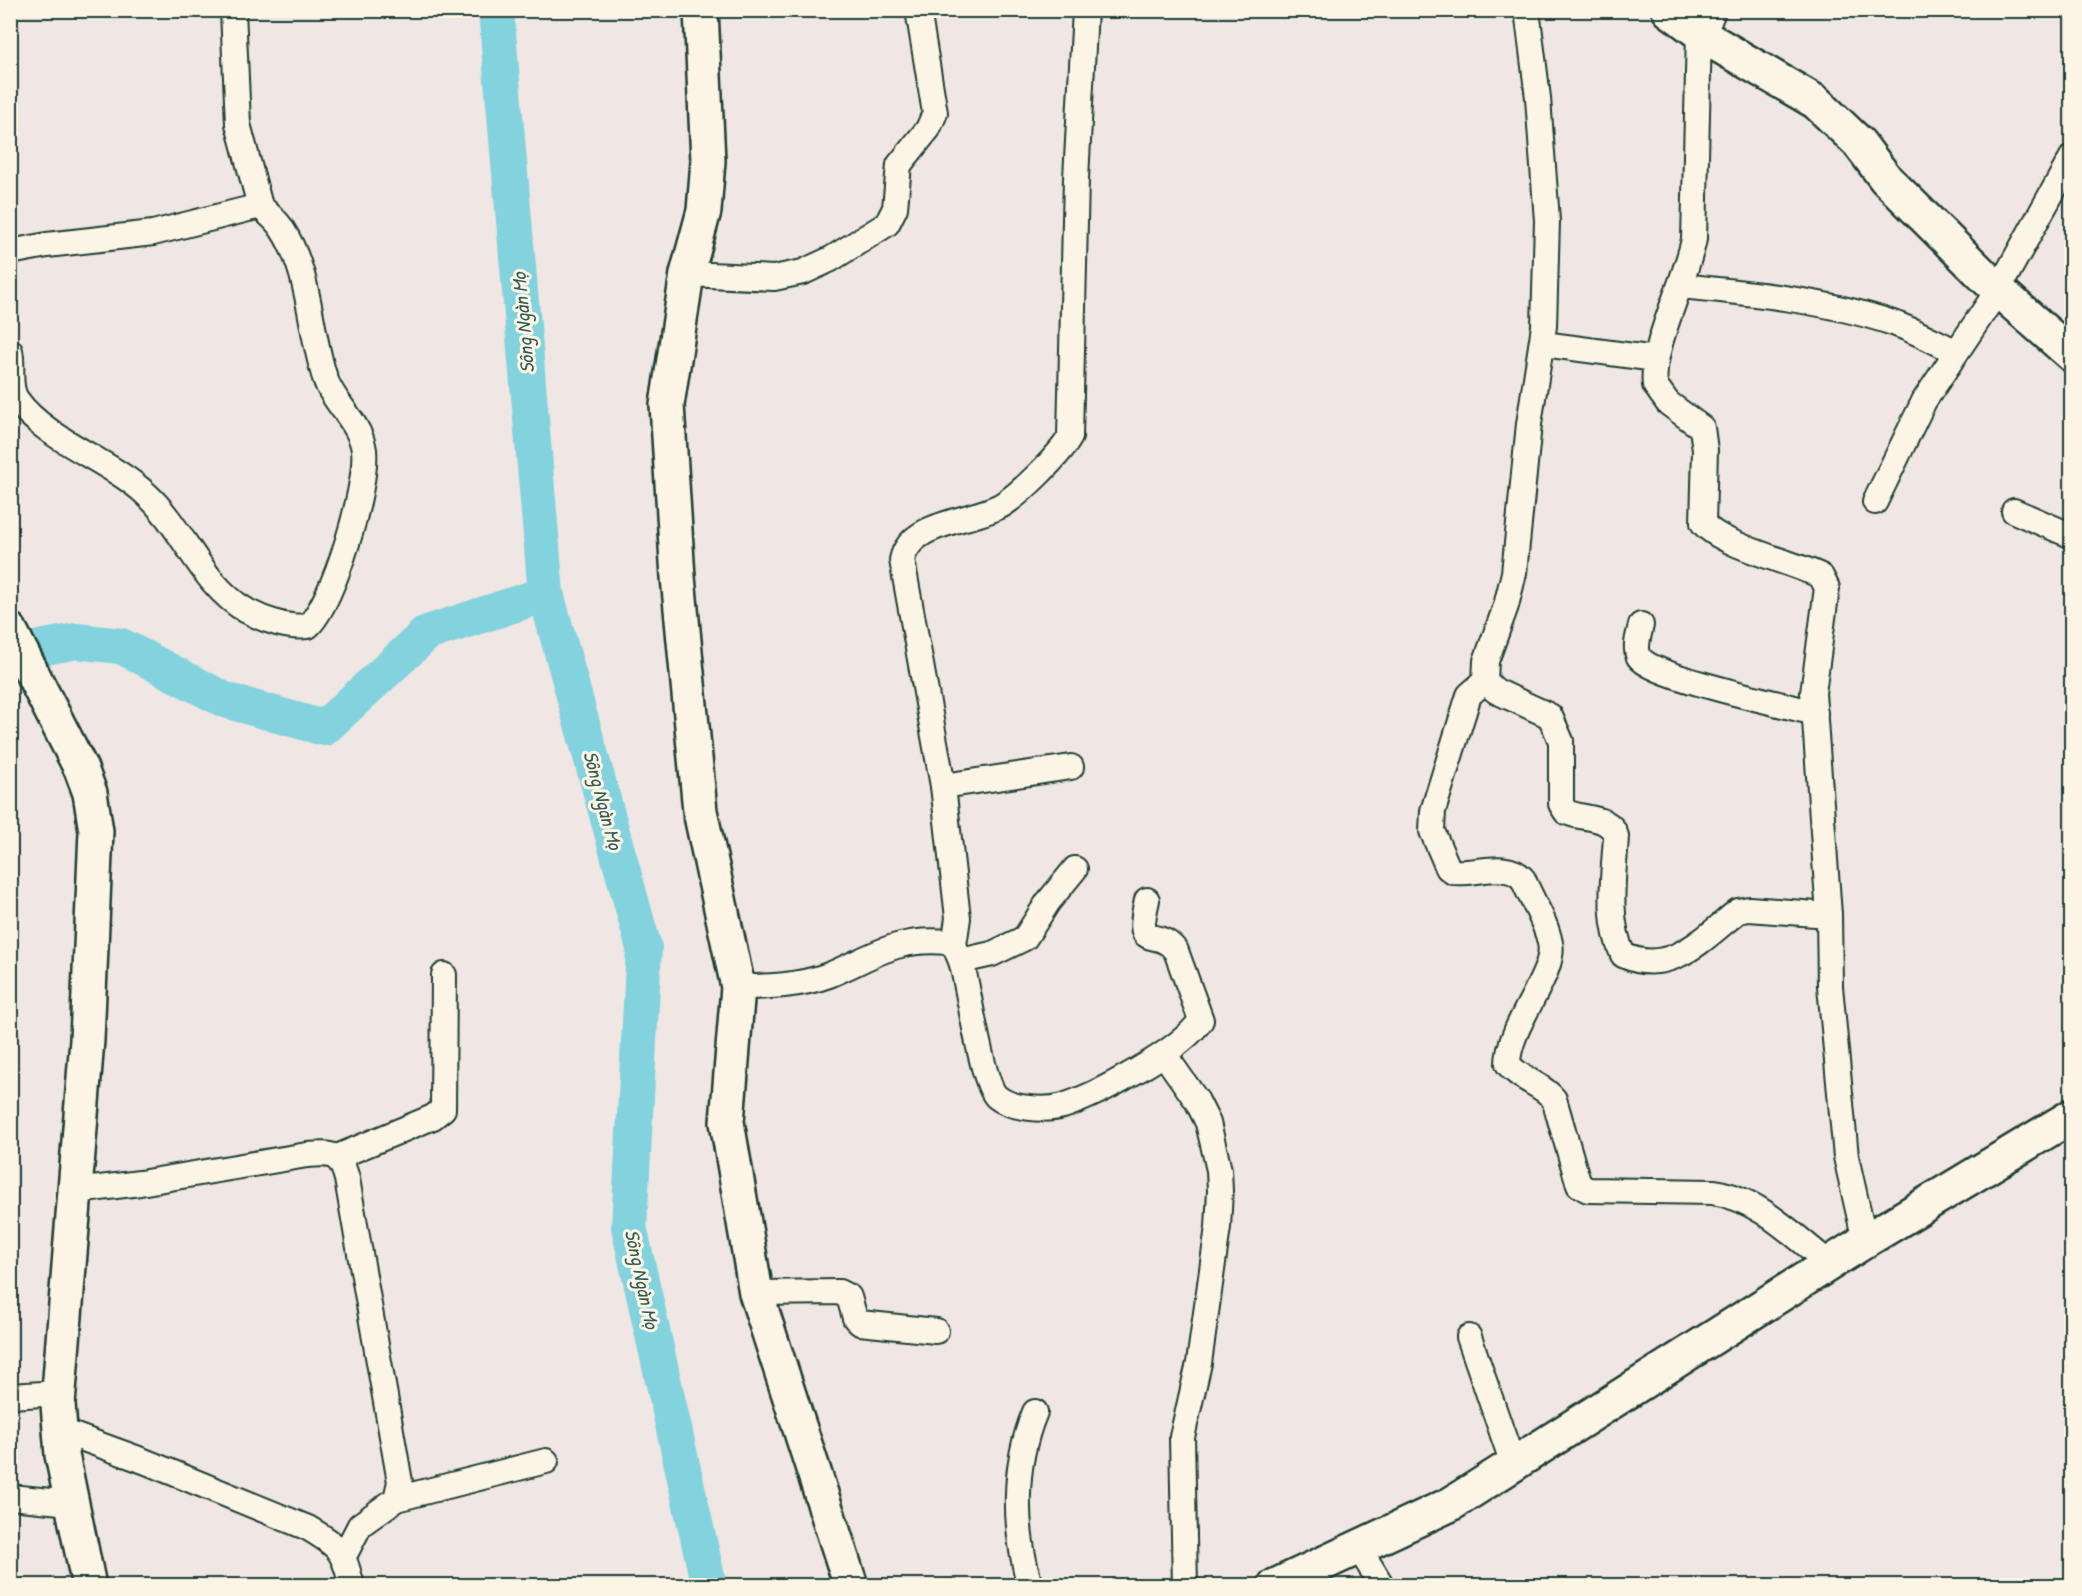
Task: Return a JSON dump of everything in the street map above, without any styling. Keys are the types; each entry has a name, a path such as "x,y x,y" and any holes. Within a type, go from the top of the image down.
{"street":[{"path":"10,351 12,390 23,408 80,451 144,491 171,522 224,593 246,610 276,623 308,626 314,621 333,581 358,506 364,449 355,428 324,377 309,302 295,256 282,228 260,206 238,124 233,10"},
{"path":"701,10 708,161 704,211 687,274 667,405 678,577 700,811 738,987 727,1122 756,1293 851,1586"},
{"path":"687,274 774,278 802,272 831,259 887,224 895,208 899,165 928,129 935,113 918,10"},
{"path":"1085,10 1076,190 1070,437 1045,465 1002,504 921,533 908,544 902,560 943,786 958,918 957,953 993,1092 1008,1103 1048,1108 1063,1106 1137,1071 1164,1054 1198,1025 1201,1013 1176,951 1172,946 1145,935 1142,931 1141,925 1147,900"},
{"path":"1527,10 1538,98 1546,221 1543,344 1528,424 1514,573 1506,606 1486,661 1485,681 1470,695 1432,812 1432,831 1448,868 1453,872 1507,869 1517,872 1550,943 1548,964 1511,1040 1508,1064 1515,1073 1547,1090 1554,1099 1579,1185 1588,1190 1731,1194 1764,1213 1830,1264"},
{"path":"1669,10 1709,27 1816,102 1859,143 1886,179 1998,290 2072,355"},
{"path":"1709,27 1694,239 1656,359 1654,374 1658,393 1697,422 1704,435 1702,523 1713,533 1725,539 1821,576 1827,588 1814,673 1830,986 1843,1128 1854,1196 1866,1241"},
{"path":"1875,502 1924,400 1998,290 2072,157"},
{"path":"10,252 46,245 153,233 260,206"},
{"path":"1680,286 1738,291 1858,312 1895,324 1956,351"},
{"path":"1543,344 1656,359"},
{"path":"2014,511 2072,536"},
{"path":"1641,625 1636,646 1638,654 1641,660 1652,666 1704,685 1815,713"},
{"path":"10,630 81,769 90,793 96,831 87,1040 58,1393 59,1430 71,1503 89,1586"},
{"path":"1485,681 1496,691 1550,716 1557,727 1561,741 1561,804 1566,812 1608,822 1614,828 1616,836 1614,928 1623,955 1639,963 1652,963 1680,955 1738,911 1749,909 1828,915"},
{"path":"943,786 1071,768"},
{"path":"738,987 781,986 810,980 896,944 940,941 957,953 992,954 1024,938 1048,902 1075,869"},
{"path":"76,1191 140,1183 307,1155 337,1157 433,1117 442,1109 444,975"},
{"path":"1164,1054 1197,1101 1208,1123 1219,1170 1220,1191 1218,1227 1199,1363 1182,1437 1185,1586"},
{"path":"1275,1586 1451,1504 1866,1241 2072,1116"},
{"path":"337,1157 347,1179 363,1266 400,1482 396,1499"},
{"path":"756,1293 844,1293 849,1297 855,1318 860,1323 936,1331"},
{"path":"1469,1337 1513,1464"},
{"path":"10,1396 58,1393"},
{"path":"1030,1586 1020,1546 1017,1509 1023,1447 1035,1412"},
{"path":"59,1430 300,1524 323,1537 344,1556 352,1586"},
{"path":"344,1556 360,1525 396,1499 546,1461"},
{"path":"10,1497 71,1503"},
{"path":"1359,1548 1382,1586"}],"waterway":[{"name":"Sông Ngàn Mọ","path":"496,10 546,594 644,948 629,1227 709,1586"},
{"path":"10,654 76,641 121,646 225,700 324,728 427,633 546,594"}]}
